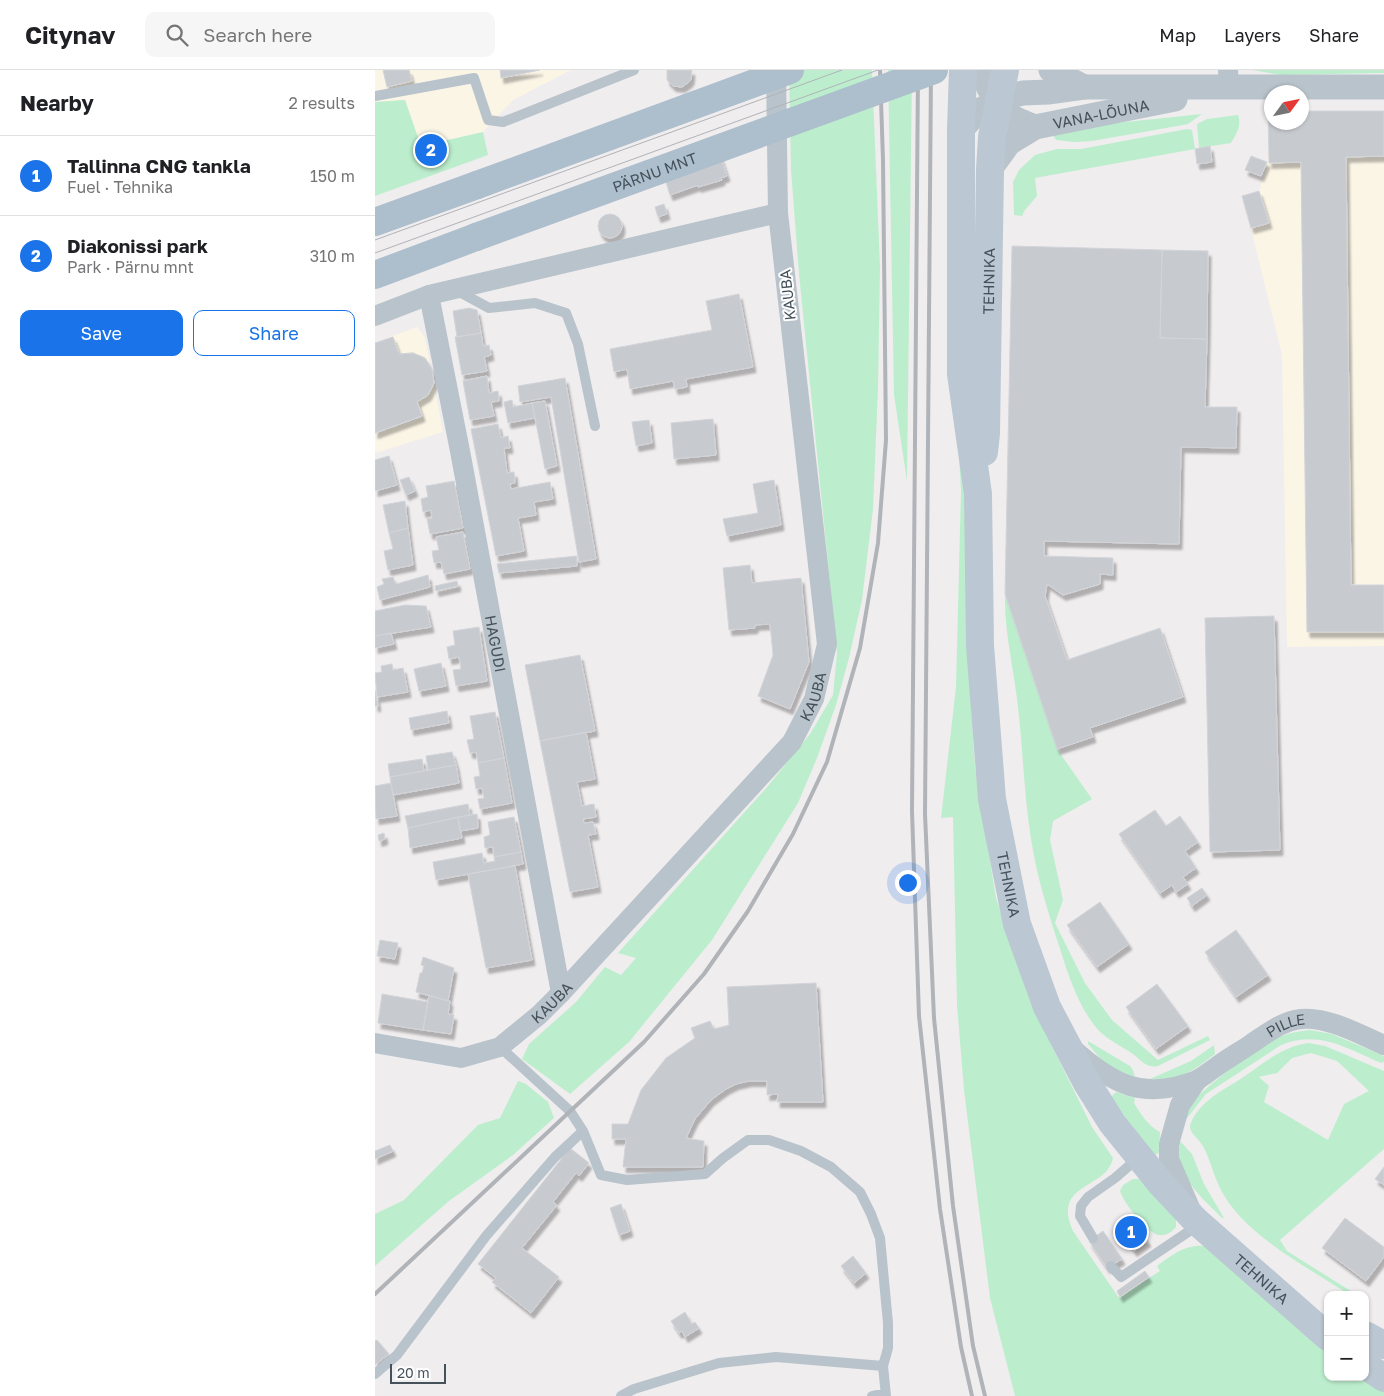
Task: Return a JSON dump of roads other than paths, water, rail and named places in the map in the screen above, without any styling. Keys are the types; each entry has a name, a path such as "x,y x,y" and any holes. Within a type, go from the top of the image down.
{"main road":[{"path":"375,222 790,70"},
{"name":"PÄRNU MNT","path":"375,274 934,70"},
{"name":"TEHNIKA","path":"963,70 961,130 961,374 978,494 980,646 992,799 1017,924 1047,1007 1087,1083 1112,1123 1139,1158 1196,1221 1327,1336"},
{"name":"TEHNIKA","path":"978,494 987,433 992,137 1005,70"},
{"name":"TEHNIKA","path":"1196,1221 1324,1310"},
{"path":"1367,1336 1384,1345"},
{"path":"1369,1367 1384,1378"}],"street":[{"name":"KAUBA","path":"375,1043 461,1058 500,1047 539,1015 793,742 815,699 827,644 778,214 776,70"},
{"path":"984,70 989,90 999,102 1013,117 1035,126"},
{"path":"1051,70 1083,87"},
{"name":"VANA-LÕUNA","path":"961,130 978,110 1023,92 1048,92 1116,83 1229,79 1384,87"},
{"name":"VANA-LÕUNA","path":"990,169 1009,143 1035,126 1229,79"},
{"path":"375,316 429,295 778,214"},
{"name":"HAGUDI","path":"429,295 462,461 561,992"},
{"name":"PILLE","path":"1064,1041 1089,1064 1111,1079 1144,1090 1166,1089 1198,1079 1272,1030 1285,1023 1302,1019 1316,1019 1332,1024 1384,1045"},
{"name":"PILLE","path":"1196,1221 1169,1159 1169,1144 1180,1105 1198,1079"}],"lane":[{"path":"375,96 474,78 487,120 503,122 634,70"},
{"path":"455,289 489,308 535,303 567,313 579,344 595,426"},
{"path":"500,1047 570,1111 583,1131 601,1175 627,1180 705,1174 748,1140 769,1140 801,1151 831,1167 860,1192 880,1238 888,1323 888,1348 883,1366 885,1394 872,1396"},
{"path":"375,1374 397,1355 487,1236 555,1157 583,1131"},
{"path":"1093,1238 1080,1216 1081,1206 1088,1197 1139,1158"},
{"path":"1111,1266 1121,1277 1187,1232 1196,1221"},
{"path":"621,1396 634,1389 719,1363 776,1357 883,1366"}],"tram line":[{"path":"375,240 842,70"},
{"path":"375,253 878,70"}],"railway":[{"path":"375,1294 644,1042 704,974 748,911 793,834 827,762 860,648 878,543 886,440 883,160 880,70"},
{"path":"918,70 912,811 919,1016 940,1209 961,1347 972,1396"},
{"path":"931,70 925,814 934,1018 953,1206 973,1346 985,1396"}],"place":[{"name":"Diakonissi park","path":"431,150"},
{"name":"Tallinna CNG tankla","path":"1131,1232"}]}
